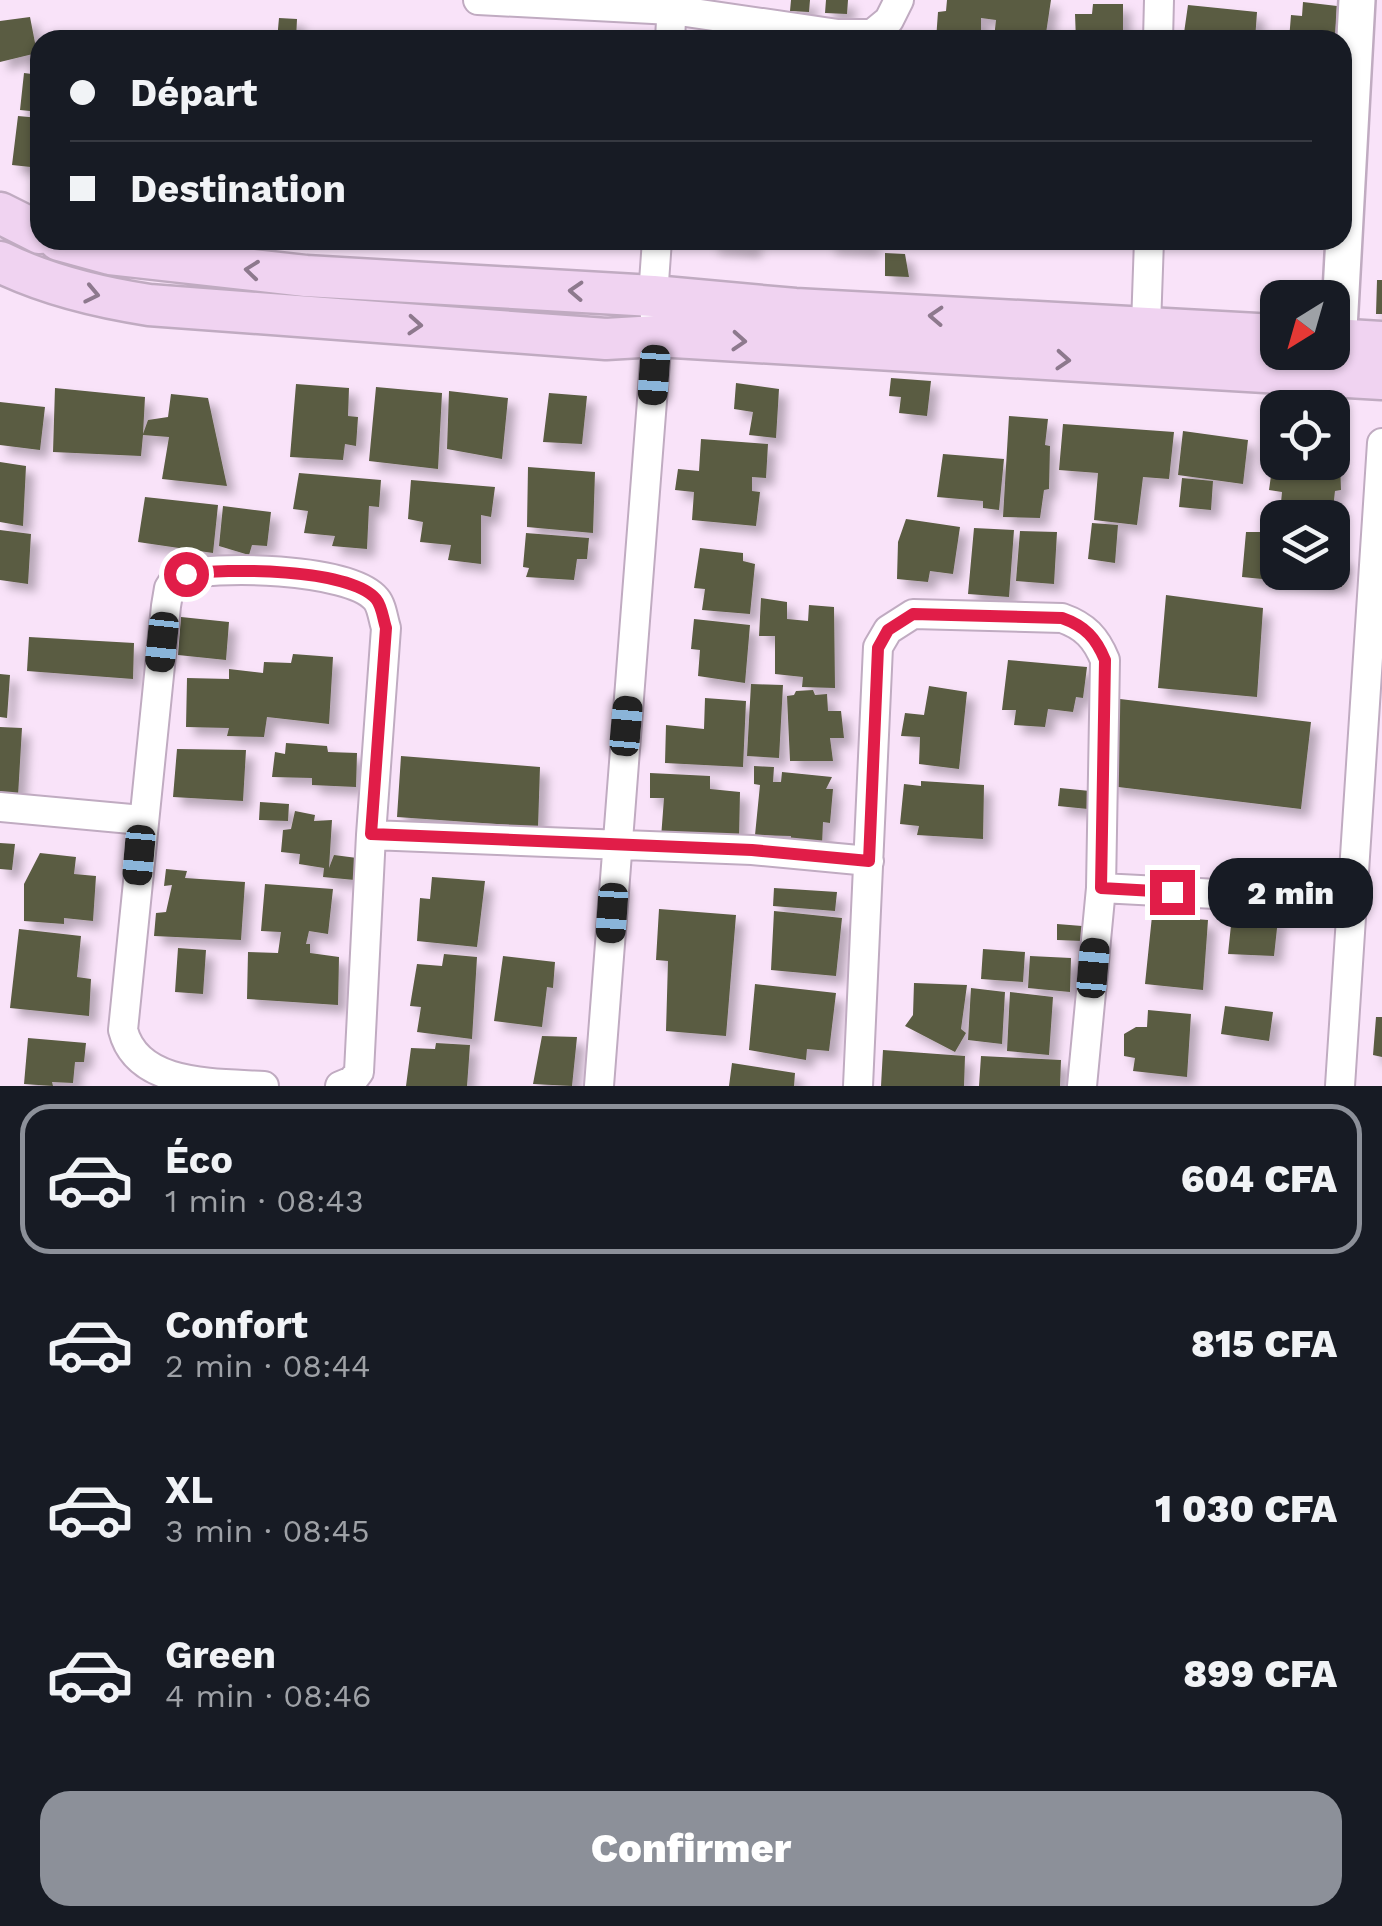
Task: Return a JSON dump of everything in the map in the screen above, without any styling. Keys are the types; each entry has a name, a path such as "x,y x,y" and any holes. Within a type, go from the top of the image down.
{"main road":[{"path":"0,213 30,229"},
{"path":"95,250 306,276 653,296 795,309 1260,334"},
{"path":"0,262 76,290 149,304 606,339 657,336 1260,349"},
{"path":"1350,348 1382,342"},
{"path":"1350,360 1382,379"}],"street":[{"path":"478,0 672,5 815,30"},
{"path":"877,30 889,20 899,0"},
{"path":"1158,30 1160,0"},
{"path":"1352,84 1357,0"},
{"path":"671,30 672,5"},
{"path":"599,1086 657,336 653,296 656,250"},
{"path":"1146,326 1149,250"},
{"path":"1340,280 1342,250"},
{"path":"1340,1086 1382,443"},
{"path":"264,1086 191,1084 156,1076 138,1064 127,1048 123,1030 169,588 176,578 208,570 338,580 366,590 378,601 386,628 359,1072 352,1081 340,1086"},
{"path":"858,1086 878,648 888,630 913,614 1062,618 1077,623 1096,639 1105,660 1101,888 1082,1086"},
{"path":"0,807 142,820"},
{"path":"371,834 752,850 869,861"},
{"path":"1101,888 1350,901"}],"building":[{"path":"791,0 810,0 809,12 790,11"},
{"path":"826,0 848,0 847,14 825,13"},
{"path":"947,0 1051,0 1046,30 995,30 996,20 981,18 981,30 937,30 938,12 946,11"},
{"path":"1303,2 1337,6 1336,30 1290,30 1291,15 1302,16"},
{"path":"1093,4 1123,4 1123,30 1076,30 1075,14 1092,14"},
{"path":"1188,5 1257,12 1256,30 1184,30"},
{"path":"30,17 30,55 0,62 0,21"},
{"path":"279,18 297,19 296,30 278,30"},
{"path":"24,73 30,74 30,111 20,110"},
{"path":"18,116 30,117 30,167 12,165"},
{"path":"885,253 905,254 909,277 885,276"},
{"path":"1377,280 1382,280 1382,314 1376,314"},
{"path":"891,378 931,381 927,416 899,413 901,397 889,396"},
{"path":"736,383 779,389 776,438 749,435 753,412 734,409"},
{"path":"296,384 349,388 348,416 358,417 356,446 345,444 343,460 290,457"},
{"path":"376,387 442,393 438,469 369,461"},
{"path":"55,388 145,397 143,434 148,420 168,417 171,394 208,398 227,486 162,479 169,437 143,435 141,456 53,452"},
{"path":"449,391 508,398 502,459 447,449"},
{"path":"549,393 587,396 582,444 543,442"},
{"path":"0,402 45,407 40,450 0,445"},
{"path":"1009,416 1048,419 1045,445 1050,446 1049,489 1044,490 1040,518 1003,517"},
{"path":"1063,424 1174,432 1169,479 1143,477 1137,525 1094,520 1098,473 1059,470"},
{"path":"1183,431 1248,440 1243,484 1178,475"},
{"path":"701,439 768,444 766,478 752,477 752,491 760,492 756,526 692,520 694,492 675,490 678,469 699,471"},
{"path":"943,454 1004,459 999,510 983,508 983,501 937,497"},
{"path":"0,462 26,466 23,526 0,522"},
{"path":"528,467 595,472 593,533 527,527"},
{"path":"299,473 381,480 379,507 369,506 367,549 332,546 335,536 304,533 308,511 293,509"},
{"path":"1182,478 1213,481 1211,510 1179,507"},
{"path":"411,480 495,487 491,517 481,515 481,564 448,560 451,545 420,542 423,522 408,519"},
{"path":"1270,480 1341,480 1341,490 1335,491 1334,500 1281,500 1282,492 1269,490"},
{"path":"145,497 218,505 213,553 138,542"},
{"path":"223,506 271,512 267,546 252,545 249,555 219,546"},
{"path":"906,519 960,527 953,574 930,571 928,582 897,579 898,542"},
{"path":"1092,523 1118,525 1115,563 1088,559"},
{"path":"974,528 1014,530 1009,597 968,594"},
{"path":"0,530 31,534 28,584 0,580"},
{"path":"1020,531 1057,532 1054,584 1016,581"},
{"path":"1246,532 1260,532 1260,579 1242,577"},
{"path":"526,533 589,538 587,559 577,559 574,580 526,577"},
{"path":"700,548 743,553 743,561 755,564 750,614 702,610 705,589 694,588"},
{"path":"1166,595 1263,608 1257,697 1158,688"},
{"path":"761,598 787,602 787,619 808,621 809,605 834,607 835,688 802,687 803,677 775,674 775,636 759,636"},
{"path":"181,617 229,622 226,660 178,655"},
{"path":"694,619 750,625 745,683 698,676 700,650 691,649"},
{"path":"29,637 134,643 133,679 27,671"},
{"path":"293,654 333,657 329,724 267,717 264,737 227,736 229,728 186,727 187,678 229,679 229,669 263,673 264,662 291,663"},
{"path":"1008,660 1087,667 1083,698 1076,697 1073,712 1048,709 1045,727 1014,725 1016,710 1002,710"},
{"path":"0,674 10,675 7,718 0,717"},
{"path":"751,684 783,685 779,758 747,756"},
{"path":"929,686 967,692 959,769 919,764 920,737 901,736 905,713 924,715"},
{"path":"813,690 815,695 827,694 828,711 841,711 844,738 830,738 833,761 790,761 787,696"},
{"path":"705,698 746,701 743,767 665,763 666,725 704,729"},
{"path":"1120,699 1311,722 1301,809 1110,786"},
{"path":"0,727 22,728 18,796 0,796"},
{"path":"286,743 327,746 328,752 357,753 356,787 312,785 312,778 272,777 275,752 285,754"},
{"path":"177,749 246,750 243,801 173,797"},
{"path":"401,756 540,767 538,827 397,817"},
{"path":"754,766 774,767 773,782 781,782 782,772 832,777 826,789 833,789 830,823 823,822 822,845 791,846 791,836 755,835 760,785 754,784"},
{"path":"650,773 710,776 710,789 740,792 739,838 661,838 664,798 650,798"},
{"path":"921,781 984,785 983,839 917,835 919,826 900,824 904,784 921,786"},
{"path":"1060,788 1090,791 1088,809 1058,806"},
{"path":"260,802 289,804 288,821 259,820"},
{"path":"295,811 315,815 314,821 332,820 329,868 334,855 357,858 355,880 323,877 324,868 299,864 300,854 281,852 283,830 291,829"},
{"path":"0,843 15,844 12,870 0,869"},
{"path":"40,853 76,857 74,874 96,876 93,921 24,921 24,884"},
{"path":"166,869 187,871 185,878 245,882 241,940 154,936 156,913 166,912 172,885 164,886"},
{"path":"432,877 485,881 477,947 417,941 420,898 430,899"},
{"path":"265,884 333,889 328,934 309,931 306,944 310,944 310,953 339,957 338,1005 247,999 248,952 278,953 281,932 261,931"},
{"path":"774,888 837,892 835,911 773,906"},
{"path":"659,909 736,915 726,1036 666,1031 668,961 656,960"},
{"path":"774,911 842,918 836,976 771,970"},
{"path":"1152,916 1208,920 1203,990 1145,984"},
{"path":"1253,918 1278,919 1274,956 1228,954 1231,925 1252,927"},
{"path":"1057,924 1082,926 1082,941 1057,940"},
{"path":"19,929 81,936 77,977 91,979 89,1016 10,1008"},
{"path":"178,948 206,950 203,994 175,992"},
{"path":"983,949 1025,952 1023,982 981,979"},
{"path":"444,954 477,957 472,1039 417,1032 421,1007 410,1006 417,964 442,966"},
{"path":"503,956 555,962 553,988 547,987 542,1027 494,1021"},
{"path":"1030,956 1071,958 1070,992 1028,988"},
{"path":"914,983 967,985 961,1029 966,1033 955,1052 905,1026 913,1015"},
{"path":"755,984 836,993 829,1051 807,1049 806,1060 749,1050"},
{"path":"971,988 1005,992 1002,1044 968,1040"},
{"path":"1010,992 1053,997 1049,1055 1007,1051"},
{"path":"1225,1006 1273,1012 1269,1041 1221,1034"},
{"path":"1148,1010 1191,1014 1187,1077 1133,1071 1135,1058 1124,1056 1124,1034 1136,1027 1147,1027"},
{"path":"1376,1017 1382,1017 1382,1057 1373,1055"},
{"path":"542,1036 577,1037 572,1086 533,1084"},
{"path":"28,1038 86,1043 84,1062 75,1062 73,1083 24,1084"},
{"path":"436,1043 470,1045 467,1086 406,1086 411,1048 435,1049"},
{"path":"883,1050 965,1056 964,1086 881,1086"},
{"path":"981,1056 1061,1060 1060,1086 979,1086"},
{"path":"732,1063 795,1073 794,1086 729,1086"}],"route":[{"path":"186,574 208,570 284,572 338,580 366,590 378,601 386,628 371,834 752,850 869,861 878,648 888,630 913,614 1062,618 1077,623 1096,639 1105,660 1101,888 1172,892"}]}
